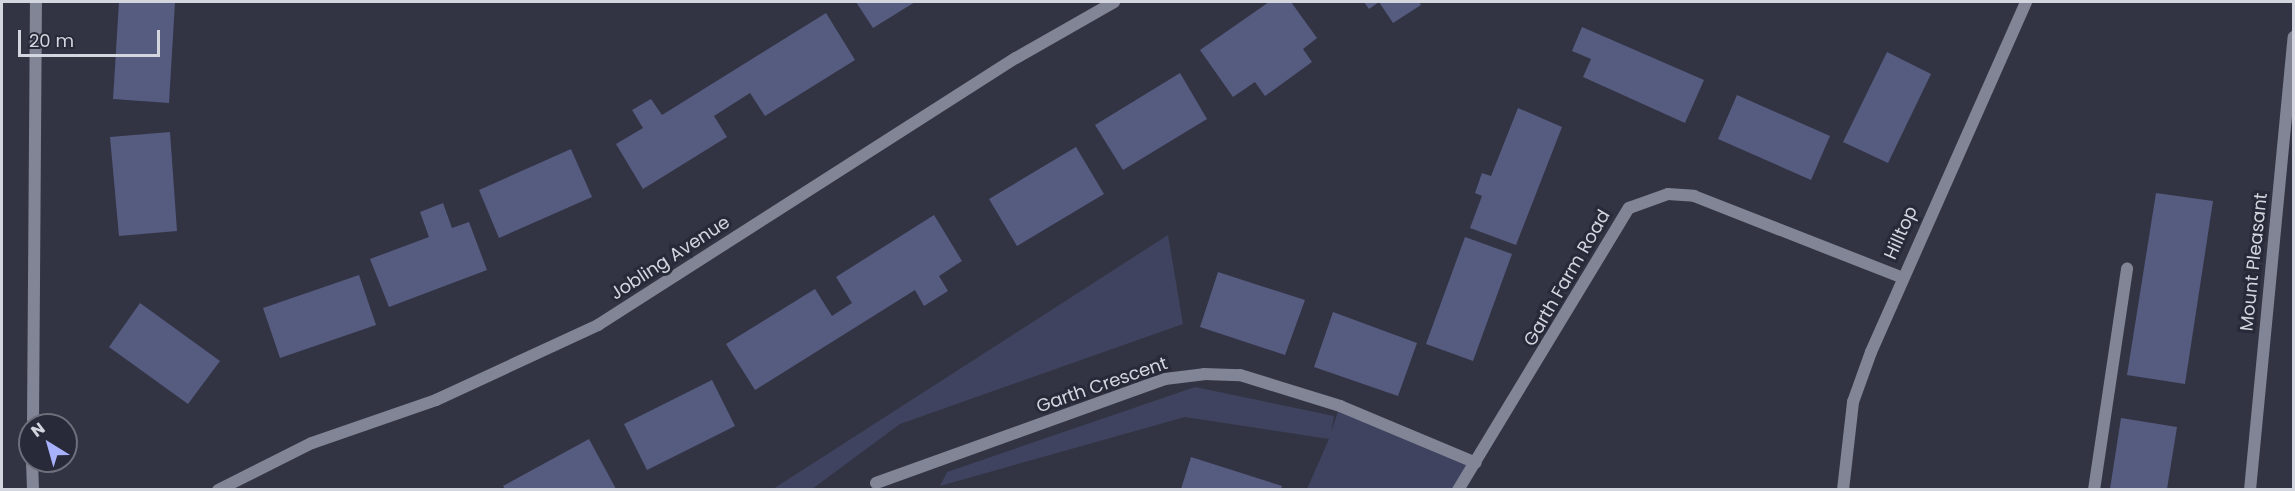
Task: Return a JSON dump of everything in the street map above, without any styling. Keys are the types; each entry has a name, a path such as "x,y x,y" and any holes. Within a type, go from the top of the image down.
{"street":[{"path":"33,413 36,2"},
{"name":"Jobling Avenue","path":"218,489 312,443 436,400 598,325 1016,58 1114,2"},
{"name":"Hilltop","path":"1843,489 1853,402 1901,277 2026,2"},
{"name":"Mount Pleasant","path":"2250,489 2288,159 2294,37"},
{"name":"Garth Farm Road","path":"1458,489 1476,463 1629,208 1668,194 1694,196 1901,277"},
{"path":"2094,489 2127,268"},
{"name":"Garth Crescent","path":"876,483 1165,380 1204,374 1239,375 1340,406 1476,463"},
{"path":"32,473 33,489"}],"shaded area":[{"path":"1168,235 1183,324 900,424 812,489 773,489"},
{"path":"1195,387 1334,416 1331,432 1340,406 1476,463 1461,489 1307,489 1329,439 1185,417 940,486 947,472"}],"building":[{"path":"119,2 175,2 169,103 113,99"},
{"path":"856,2 915,2 873,28"},
{"path":"1269,2 1291,2 1317,38 1303,49 1312,62 1265,96 1255,82 1233,97 1200,50"},
{"path":"1364,2 1379,2 1369,9"},
{"path":"1379,2 1419,2 1421,5 1393,23"},
{"path":"826,13 855,60 765,116 750,93 714,116 727,137 643,189 616,144 643,128 632,110 651,99 662,115"},
{"path":"1582,27 1704,80 1685,123 1583,77 1591,59 1572,51"},
{"path":"1887,52 1931,74 1888,163 1843,142"},
{"path":"1180,73 1207,119 1123,170 1095,125"},
{"path":"1737,95 1830,136 1811,180 1718,139"},
{"path":"1518,108 1562,127 1516,245 1470,228 1482,196 1475,193 1482,173 1491,176"},
{"path":"170,132 177,231 119,236 110,137"},
{"path":"1076,147 1104,194 1017,246 989,199"},
{"path":"571,149 592,197 499,238 479,190"},
{"path":"2156,193 2213,201 2185,384 2127,375"},
{"path":"443,203 452,228 469,222 487,270 389,307 370,259 429,237 420,212"},
{"path":"934,215 962,261 939,276 948,291 924,306 915,290 755,390 726,344 815,289 832,316 852,303 836,277"},
{"path":"1465,237 1512,254 1473,361 1426,344"},
{"path":"1218,272 1305,300 1285,355 1200,327"},
{"path":"359,275 376,325 280,358 263,308"},
{"path":"140,303 220,361 188,404 109,347"},
{"path":"1333,312 1417,343 1398,396 1314,367"},
{"path":"712,380 735,426 647,470 624,424"},
{"path":"2121,418 2177,427 2167,489 2110,489"},
{"path":"589,439 616,489 505,489 503,486"},
{"path":"1191,457 1282,486 1281,489 1181,489"}]}
